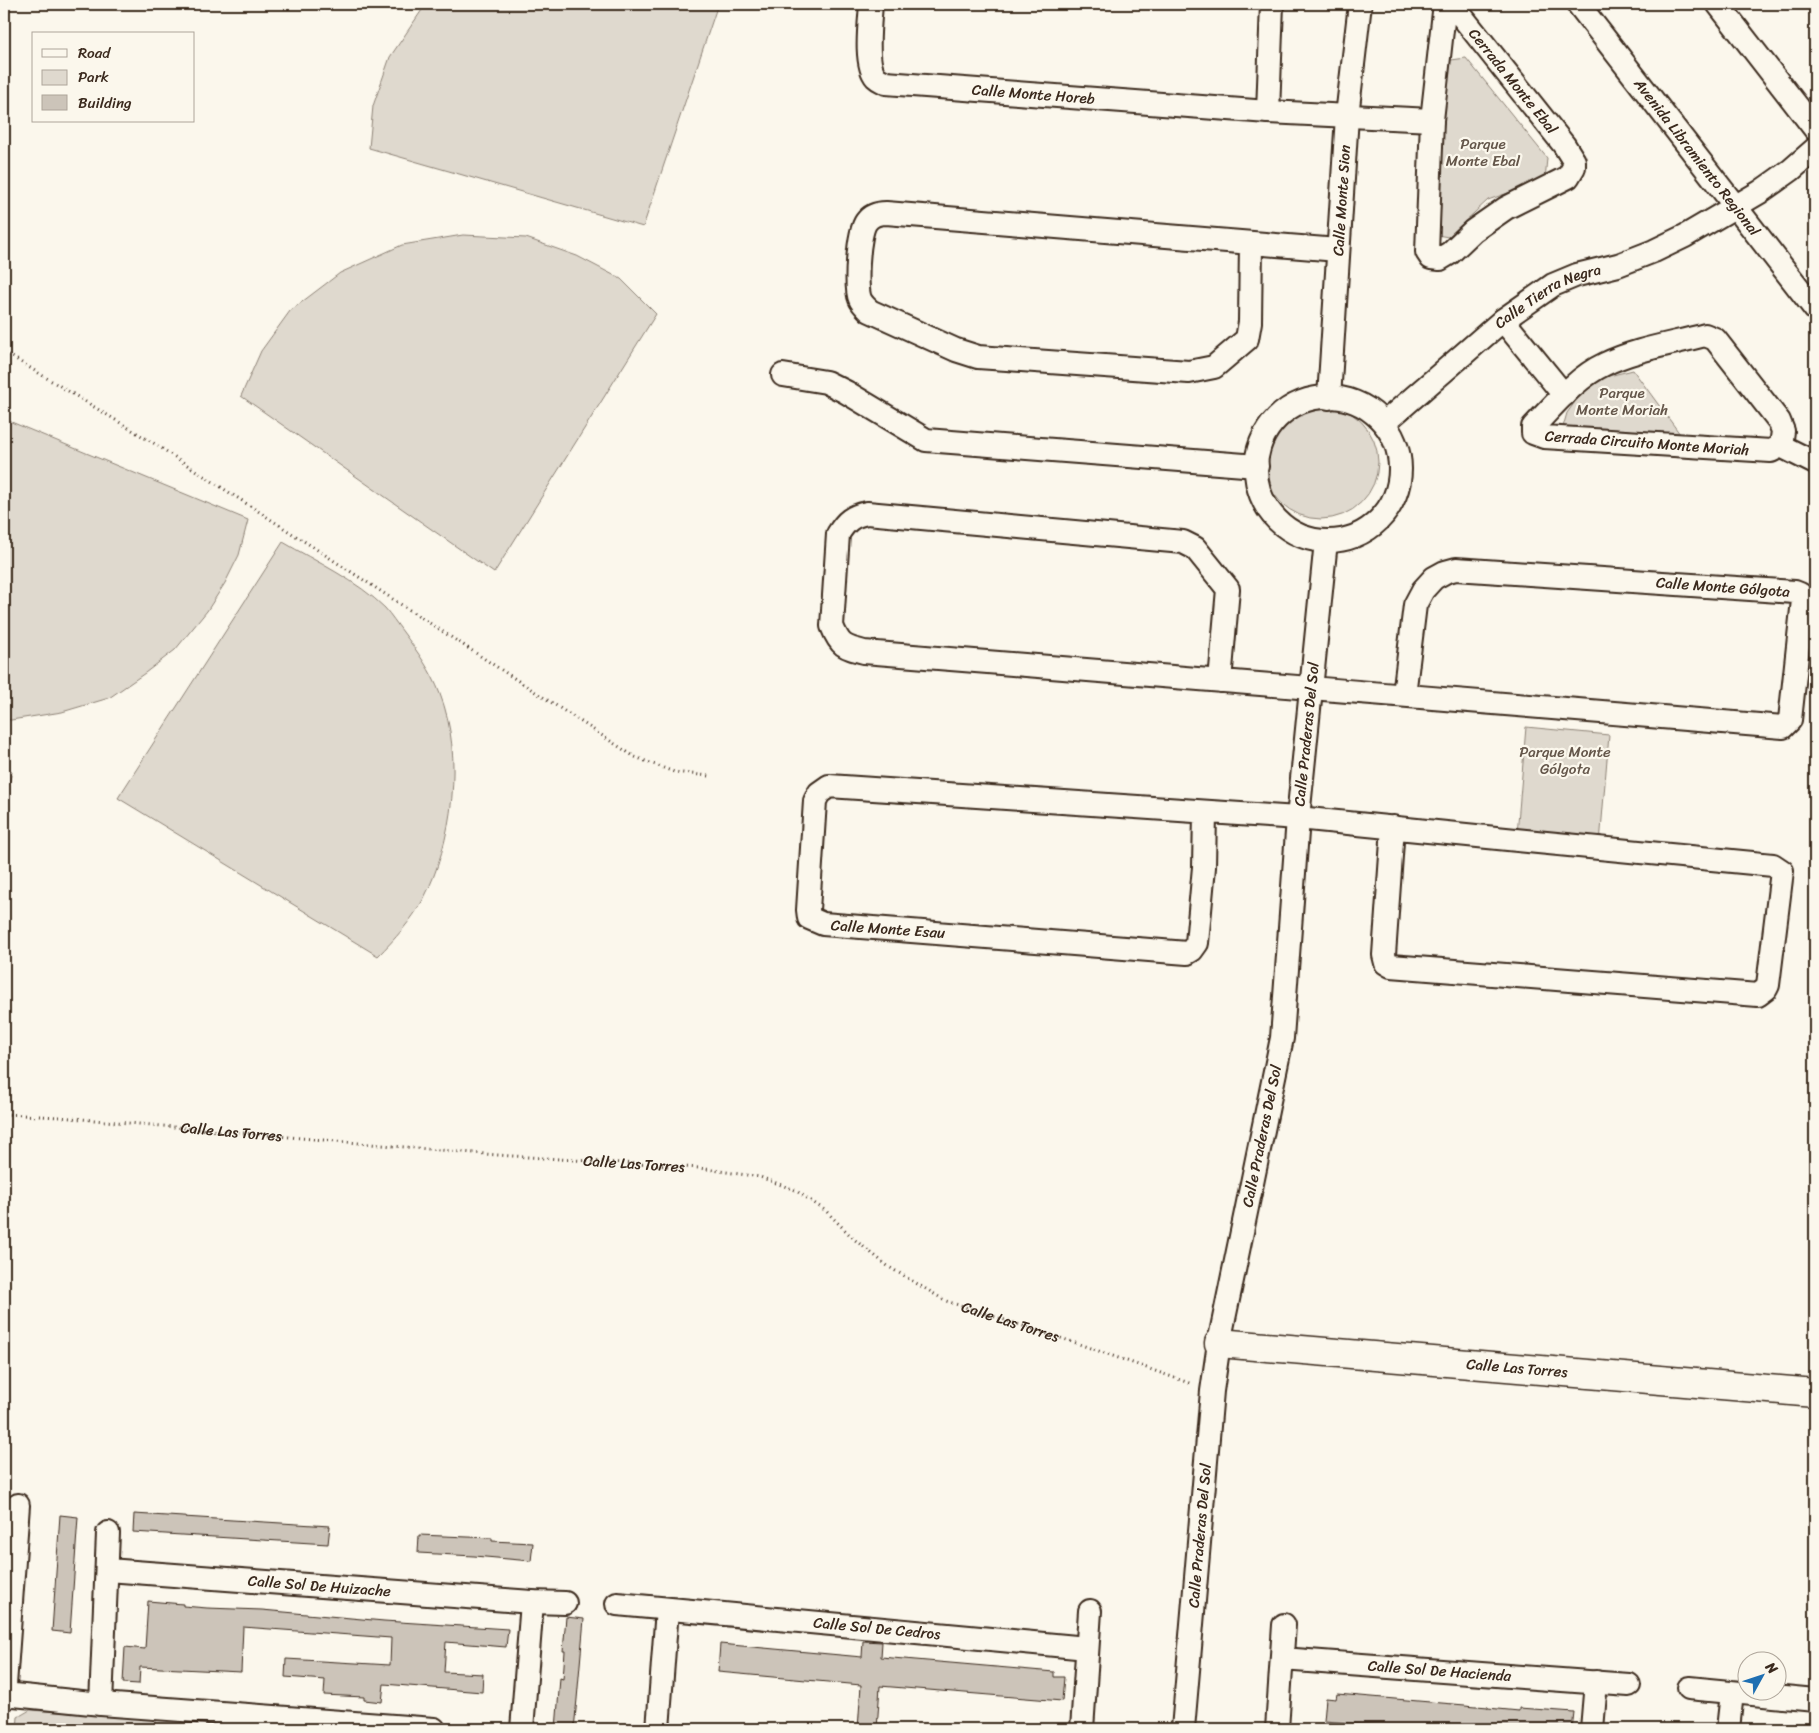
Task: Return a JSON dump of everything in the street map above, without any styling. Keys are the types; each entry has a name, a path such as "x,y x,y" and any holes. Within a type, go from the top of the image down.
{"main road":[{"name":"Calle Las Torres","path":"1219,1343 1815,1393"}],"street":[{"name":"Calle Monte Horeb","path":"872,4 869,35 870,62 872,71 877,78 886,83 1268,112 1432,120"},
{"path":"1268,112 1272,4"},
{"name":"Calle Monte Sion","path":"1329,398 1347,116 1360,4"},
{"name":"Avenida Libramiento Regional","path":"1578,4 1815,309"},
{"path":"1718,4 1815,129"},
{"name":"Cerrada Monte Ebal","path":"1452,7 1456,9 1564,145 1574,160 1574,167 1568,177 1506,208 1473,231 1450,252 1440,258 1431,258 1426,252 1432,120 1444,12 1452,7"},
{"name":"Calle Tierra Negra","path":"1384,423 1503,320 1553,285 1577,275 1618,265 1685,236 1792,170 1815,149"},
{"path":"1251,243 1250,322 1247,339 1214,367 1189,372 978,357 956,350 870,311 860,300 857,288 861,237 866,222 876,213 886,213 1338,250"},
{"path":"1503,320 1564,395"},
{"name":"Cerrada Circuito Monte Moriah","path":"1709,335 1715,339 1779,421 1783,431 1781,446 1771,452 1544,437 1533,432 1533,427 1564,395 1604,364 1628,355 1709,335"},
{"path":"783,375 826,382 926,440 1257,466"},
{"path":"1320,397 1344,399 1366,407 1384,423 1396,444 1400,468 1397,491 1387,512 1370,528 1349,538 1326,541 1303,536 1282,525 1267,507 1258,485 1256,461 1263,438 1277,418 1296,404 1320,397"},
{"path":"1781,446 1815,463"},
{"name":"Calle Monte Gólgota","path":"1220,681 1228,589 1195,548 1183,542 867,513 853,516 845,522 838,534 832,626 838,640 847,648 864,652 1783,727 1790,720 1803,600 1800,594 1795,592 1456,569 1434,578 1423,590 1415,605 1404,695"},
{"name":"Calle Praderas Del Sol","path":"1183,1729 1212,1391 1219,1343 1282,1038 1298,818 1326,541"},
{"name":"Calle Monte Esau","path":"1205,813 1204,867 1197,943 1187,953 823,924 809,918 815,801 818,793 829,786 1298,818 1393,827 1774,865 1782,871 1768,985 1766,989 1758,994 1391,966 1386,963 1384,955 1393,827"},
{"path":"4,1699 18,1505"},
{"path":"101,1704 108,1570 108,1533"},
{"name":"Calle Sol De Huizache","path":"108,1570 565,1603"},
{"path":"522,1729 532,1602"},
{"name":"Calle Sol De Cedros","path":"617,1604 1088,1648"},
{"path":"658,1729 667,1609"},
{"path":"1082,1729 1090,1611"},
{"path":"1277,1729 1284,1625"},
{"name":"Calle Sol De Hacienda","path":"1282,1659 1629,1685"},
{"path":"1592,1729 1596,1682"},
{"path":"1689,1688 1815,1700"},
{"path":"1728,1729 1732,1692"},
{"path":"4,1694 101,1704 434,1729"}],"path":[{"path":"4,352 164,449 635,757 674,772 709,776"},
{"name":"Calle Las Torres","path":"4,1114 59,1117 498,1155 698,1168 760,1177 794,1190 826,1211 856,1240 889,1267 946,1302 1076,1343 1212,1391"}],"green space":[{"path":"426,4 718,4 643,227 369,148 373,106 390,57"},
{"name":"Parque Monte Ebal","path":"1466,58 1547,158 1545,180 1488,200 1448,237 1432,234 1444,61"},
{"path":"463,235 526,238 577,256 621,279 656,314 494,573 241,396 261,351 290,311 340,273 402,245"},
{"name":"Parque Monte Moriah","path":"1633,370 1680,434 1563,427 1567,413 1580,395 1605,377"},
{"path":"1321,405 1343,410 1361,422 1373,440 1378,462 1373,484 1361,502 1343,514 1321,519 1299,514 1281,502 1269,484 1264,462 1269,440 1281,422 1299,410"},
{"path":"4,419 248,520 239,555 225,583 207,611 175,650 109,698 62,712 11,720 4,719"},
{"path":"283,542 349,580 385,608 414,647 428,670 437,686 447,718 452,744 452,798 442,852 423,900 402,930 378,956 118,798"},
{"name":"Parque Monte Gólgota","path":"1526,727 1609,735 1599,855 1516,846"},
{"path":"4,768 12,772 4,802"},
{"path":"30,1710 156,1719 156,1729 17,1729 18,1717"}],"building":[{"path":"134,1514 330,1526 328,1544 133,1532"},
{"path":"60,1515 78,1517 70,1633 52,1631"},
{"path":"419,1535 492,1538 492,1541 533,1543 531,1561 418,1553"},
{"path":"148,1601 207,1608 262,1610 384,1621 508,1629 506,1647 446,1642 444,1672 483,1674 482,1692 384,1684 382,1702 364,1700 364,1697 324,1695 325,1680 285,1677 286,1659 390,1665 391,1638 243,1627 241,1672 140,1667 139,1684 123,1683 125,1647 145,1649"},
{"path":"566,1617 584,1619 577,1699 574,1729 556,1729 560,1678 563,1679"},
{"path":"863,1641 882,1642 881,1657 1054,1672 1054,1677 1064,1677 1062,1701 880,1686 877,1729 858,1729 861,1685 718,1672 720,1644 862,1657"},
{"path":"1337,1694 1519,1711 1519,1708 1574,1712 1572,1729 1405,1729 1324,1721 1326,1698 1336,1699"}]}
